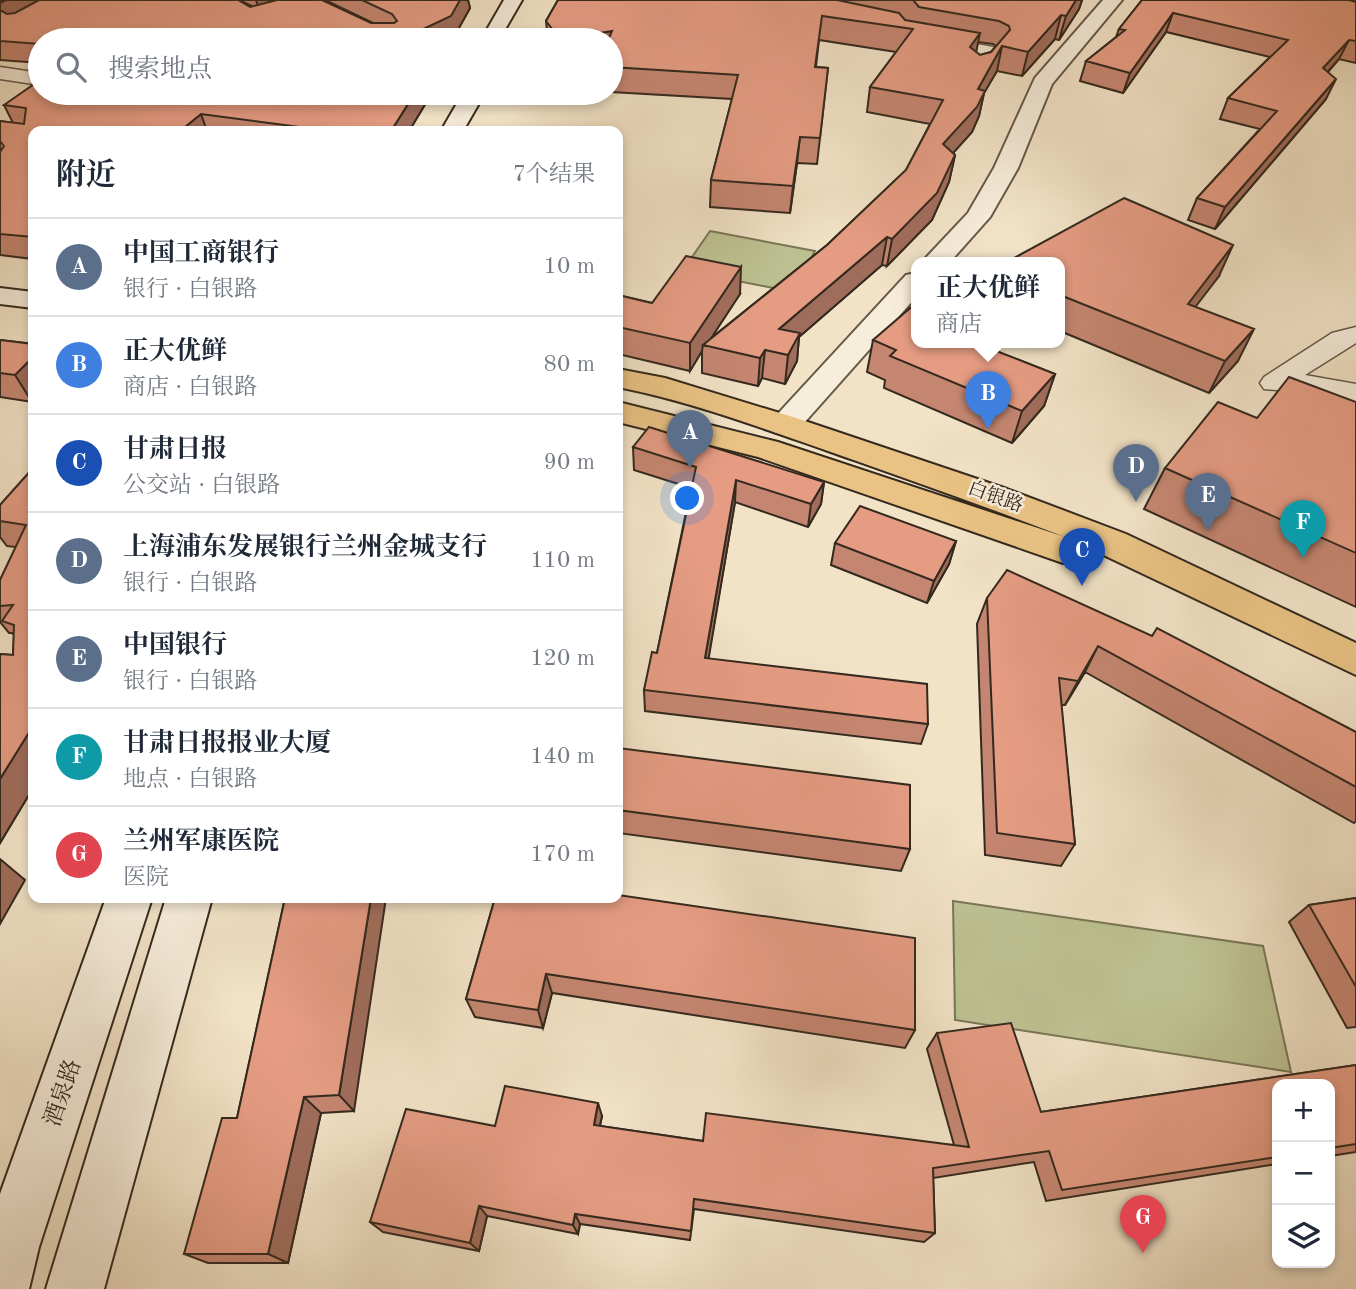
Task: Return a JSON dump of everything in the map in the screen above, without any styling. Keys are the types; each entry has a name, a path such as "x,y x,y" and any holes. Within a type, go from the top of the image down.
{"main road":[{"name":"白银路","path":"623,379 654,385 785,425 995,498 1114,543 1356,660"},
{"name":"白银路","path":"623,413 767,449 1105,565 1356,688"}],"street":[{"path":"497,28 513,0"},
{"path":"512,28 528,0"},
{"path":"940,257 978,217 1006,168 1042,82 1113,0"},
{"path":"908,37 993,52 976,71"},
{"path":"3,76 28,78"},
{"path":"441,126 452,105"},
{"path":"454,126 465,105"},
{"path":"785,425 911,286"},
{"path":"0,296 28,299"},
{"path":"0,313 28,316"},
{"path":"1356,335 1341,339 1274,383 1292,382 1356,393"},
{"name":"酒泉路","path":"3,1261 127,903"},
{"path":"75,1289 188,903"}],"green space":[{"path":"710,231 815,251 793,292 683,270"},
{"path":"953,901 1263,946 1291,1072 955,1020"}],"building":[{"path":"39,0 238,0 250,7 277,0 322,0 371,23 394,23 397,21 392,14 362,0 460,0 451,16 426,28 28,28 28,43 0,41 0,10 7,14 15,13"},
{"path":"558,0 837,0 899,13 905,20 980,33 970,47 980,55 991,52 1010,30 1009,26 999,21 919,7 913,0 1076,0 1066,16 1061,15 1028,52 1002,46 978,89 985,91 977,107 943,144 955,155 937,193 892,239 887,237 779,329 800,333 788,355 765,350 760,358 703,345 827,245 906,170 943,100 870,87 913,29 822,16 815,67 828,68 820,138 800,137 793,186 711,180 738,75 623,68 623,28 551,28 546,21"},
{"path":"1142,0 1356,2 1356,41 1349,40 1323,68 1336,79 1225,207 1197,198 1277,111 1228,98 1288,40 1173,13 1130,73 1086,61 1125,30 1119,29"},
{"path":"28,88 28,105 407,105 394,126 292,126 201,114 186,126 28,126 28,237 0,234 0,152 4,146 0,141 0,121 24,124 26,108 4,105"},
{"path":"1124,198 1233,245 1188,304 1254,329 1225,361 1065,297 1065,257 1016,257"},
{"path":"686,256 741,267 690,343 623,328 623,296 652,303"},
{"path":"911,307 911,348 989,348 1055,374 1022,411 890,356 896,350 873,340"},
{"path":"0,340 28,343 28,362 15,375 0,373"},
{"path":"1289,377 1356,402 1356,553 1165,468 1218,402 1257,418"},
{"path":"649,427 824,482 811,504 736,480 705,658 927,684 928,724 644,690 652,652 657,653 696,467 633,447"},
{"path":"28,474 28,734 0,779 0,654 13,655 14,625 2,621 13,605 0,606 0,580 26,525 0,521 0,505"},
{"path":"860,506 956,541 934,581 835,543"},
{"path":"1007,570 1152,636 1157,628 1356,732 1356,787 1098,646 1078,681 1059,678 1075,844 997,833 987,598"},
{"path":"623,749 910,785 910,849 623,811"},
{"path":"623,896 915,938 915,1030 546,974 538,1010 466,999 494,903 623,903"},
{"path":"1356,898 1356,987 1309,905"},
{"path":"284,903 370,903 339,1095 304,1097 268,1254 184,1254 222,1118 237,1118"},
{"path":"1011,1023 1041,1112 1356,1065 1356,1144 1335,1147 1335,1079 1272,1079 1272,1158 1062,1190 1049,1151 933,1168 935,1233 694,1199 691,1231 575,1214 573,1225 479,1206 470,1243 370,1222 406,1109 495,1126 505,1086 598,1103 594,1125 703,1141 706,1113 969,1147 937,1033"}],"place":[{"name":"正大优鲜","path":"988,429"},
{"name":"中国工商银行","path":"690,468"},
{"name":"上海浦东发展银行兰州金城支行","path":"1136,502"},
{"name":"中国银行","path":"1208,531"},
{"name":"甘肃日报报业大厦","path":"1303,558"},
{"name":"甘肃日报","path":"1082,586"},
{"name":"兰州军康医院","path":"1143,1253"}]}
